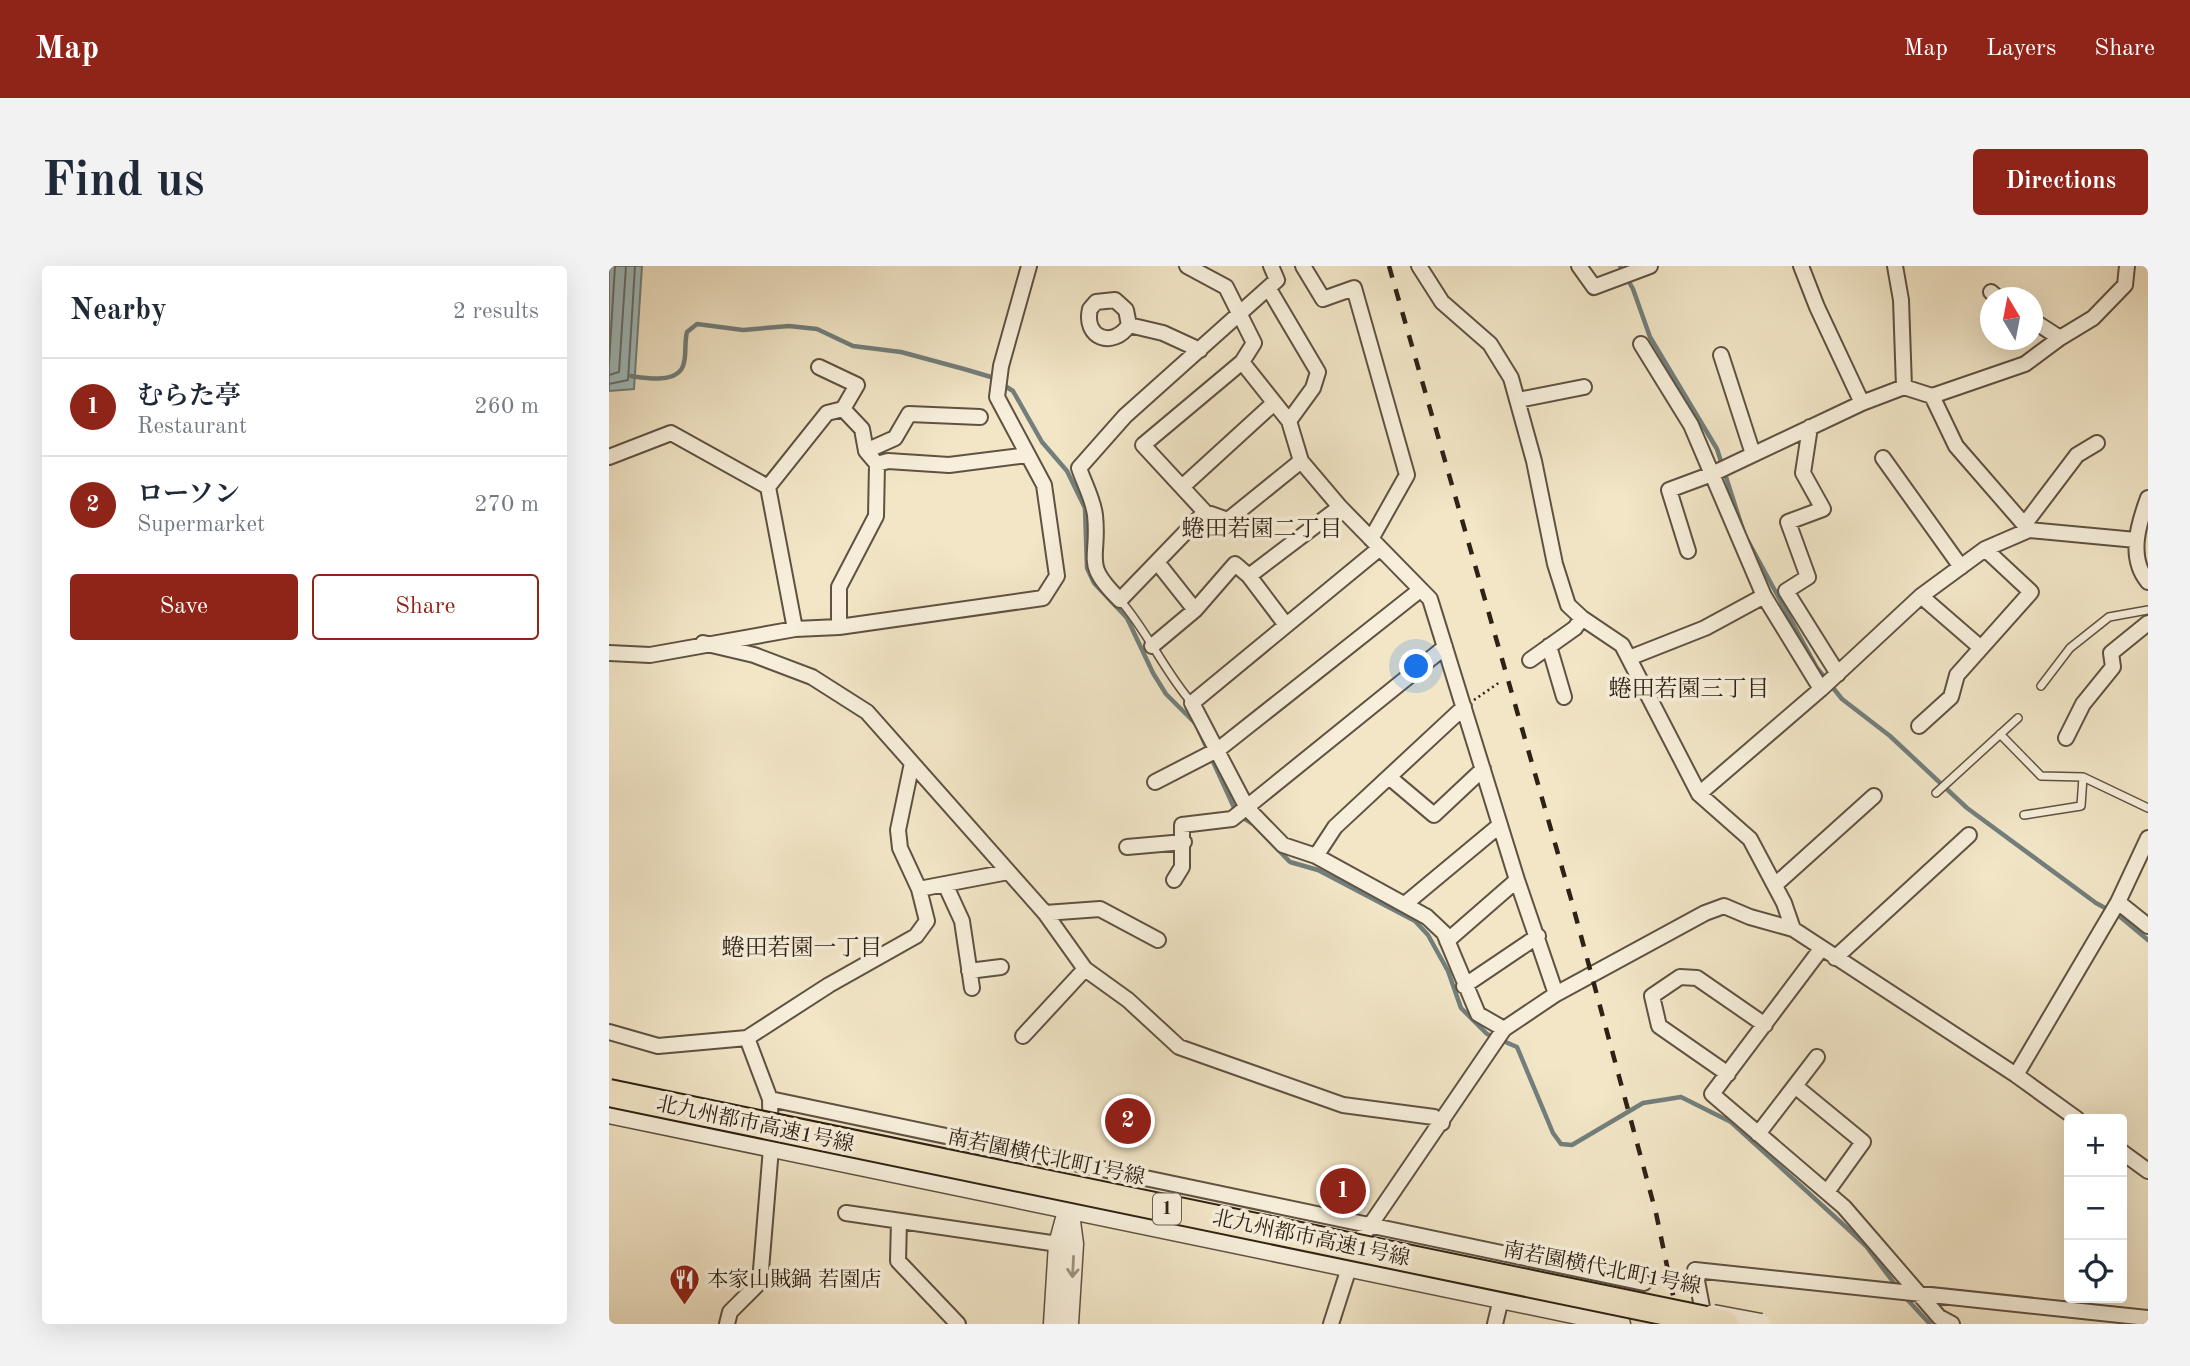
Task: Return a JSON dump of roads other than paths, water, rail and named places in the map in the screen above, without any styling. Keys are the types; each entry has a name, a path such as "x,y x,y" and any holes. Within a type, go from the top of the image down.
{"highway":[{"name":"北九州都市高速1号線","path":"609,1091 1725,1324"},
{"name":"北九州都市高速1号線","path":"609,1112 1649,1324"}],"street":[{"path":"609,653 650,655 703,643 795,629 839,627 1043,598 1057,576 1044,485 997,397 1001,366 1029,266"},
{"path":"1187,266 1226,286 1254,343 1242,362 1143,445 1205,512 1228,520 1301,461"},
{"path":"1205,512 1120,600 1100,581 1095,566 1095,512 1079,468 1125,416 1277,281 1271,266"},
{"path":"1303,266 1323,299 1354,288 1407,475 1375,544 1286,625 1192,703 1211,753 1238,795 1240,813 1283,845 1316,856 1427,916 1444,933 1478,1014 1504,1029"},
{"path":"1419,266 1442,302 1490,344 1511,378 1555,564 1568,605 1582,618 1622,645 1699,794 1750,839 1775,885 1793,929"},
{"path":"1579,266 1594,287 1650,266"},
{"path":"1801,266 1817,307 1862,402"},
{"path":"1895,266 1901,300 1904,387"},
{"path":"1688,551 1669,490 1712,474 1862,402 1904,387 1932,396 2025,364 2093,318 2125,285 2127,266"},
{"path":"1269,289 1318,372 1313,388 1289,421"},
{"path":"1129,325 1163,333 1200,350"},
{"path":"2043,327 2060,338"},
{"path":"1641,344 1691,425 1763,596 1821,689"},
{"path":"1721,355 1753,454"},
{"path":"1242,362 1289,421 1301,461 1340,507 1430,599 1517,880 1556,994"},
{"path":"795,629 768,487 827,413 843,409 857,385 819,367"},
{"path":"1518,400 1584,387"},
{"path":"1932,396 1956,446 2026,528 2136,540"},
{"path":"1182,487 1274,403"},
{"path":"839,627 839,587 876,516 877,464 866,451 862,429 843,409"},
{"path":"866,451 895,438 909,414 980,417"},
{"path":"1810,428 1803,472 1823,509 1788,522 1808,577 1786,591 1838,674"},
{"path":"609,457 671,433 768,487"},
{"path":"1699,794 1838,674 1921,596 1985,549 2026,528 2077,455 2097,443"},
{"path":"877,464 888,461 949,465 1028,455"},
{"path":"1883,458 1961,567"},
{"path":"2148,499 2136,540 2140,572 2148,582"},
{"path":"1249,576 1340,507"},
{"path":"1919,726 1951,697 1957,675 2031,593 1985,549"},
{"path":"1157,562 1195,610"},
{"path":"1152,646 1195,610 1235,564 1249,576 1286,625"},
{"path":"1155,782 1211,753 1420,590"},
{"path":"1629,659 1705,628 1763,596"},
{"path":"1921,596 1980,648"},
{"path":"1530,660 1574,628 1582,618"},
{"path":"2066,738 2083,704 2113,667 2111,653 2148,623"},
{"path":"703,643 754,655 812,677 867,712 1045,913 1085,969 1128,1000 1179,1047 1343,1105 1434,1117 1442,1123"},
{"path":"1549,646 1564,697"},
{"path":"1174,880 1182,867 1182,825 1240,813 1445,647"},
{"path":"1316,856 1335,827 1464,707"},
{"path":"609,1032 658,1046 747,1038 829,985 916,936 927,921 927,911 899,848 898,830 912,764"},
{"path":"1389,777 1434,815 1483,769"},
{"path":"1775,885 1874,796"},
{"path":"1405,904 1500,825"},
{"path":"1835,958 1969,835"},
{"path":"2016,1076 2118,902 2148,838"},
{"path":"1127,847 1184,842"},
{"path":"919,889 1008,872"},
{"path":"1447,941 1517,880"},
{"path":"945,884 962,921 972,988"},
{"path":"2118,902 2148,926"},
{"path":"1331,1324 1356,1246 1504,1029 1556,994 1705,913 1724,906 1750,917 1793,929 2070,1114"},
{"path":"1045,913 1100,909 1158,940"},
{"path":"1464,986 1538,936"},
{"path":"1821,948 1712,1094 1828,1192 1879,1244 1940,1317 1952,1324"},
{"path":"969,971 1001,967"},
{"path":"1023,1036 1085,969"},
{"path":"1728,1074 1659,1026 1652,996 1679,977 1697,978 1765,1025"},
{"path":"727,1324 730,1312 760,1282 771,1148 770,1098 747,1038"},
{"path":"1758,1134 1817,1057"},
{"path":"1795,1086 1863,1142 1828,1192"},
{"name":"南若園横代北町1号線","path":"609,1091 1356,1246 1607,1292 1762,1324"},
{"path":"770,1098 1644,1283"},
{"path":"609,1112 1347,1269 1621,1324"},
{"path":"2127,1156 2148,1171"},
{"path":"1069,1324 1074,1244 1069,1210 1071,1186"},
{"path":"1053,1324 1058,1244 1069,1210"},
{"path":"846,1213 1058,1244"},
{"path":"899,1221 898,1261 958,1324"},
{"path":"1705,1324 1695,1269 2148,1318"},
{"path":"1495,1324 1501,1299"}],"lane":[{"path":"1120,600 1136,619 1171,679 1192,703"},
{"path":"2041,686 2070,648 2109,617 2148,610"},
{"path":"1936,793 2018,718"},
{"path":"2000,734 2041,776 2083,777 2148,808"},
{"path":"2024,815 2081,806 2083,777"}],"water":[{"path":"609,266 642,266 634,389 609,391"}],"waterway":[{"path":"1620,266 1633,289 1650,337 1717,449 1743,530"},
{"path":"631,376 667,378 679,372 684,362 687,332 697,324 743,330 789,326 817,329 853,346 901,352 991,377 1013,391 1042,442 1067,471 1085,508 1087,568 1094,583 1127,618 1166,694 1195,723"},
{"path":"1748,541 1817,668 1842,699 1890,736 1967,808 2096,903 2118,915 2148,940"},
{"path":"1199,731 1237,814 1253,824 1290,862 1318,870 1415,921 1428,935 1448,971 1461,1008 1487,1034 1517,1047 1553,1133 1561,1144 1572,1145 1643,1103 1681,1097 1731,1122 1866,1246 1897,1287"},
{"path":"1905,1297 1930,1324"}],"railway":[{"path":"1389,266 1571,899 1656,1213 1679,1324"}],"place":[{"name":"ローソン","path":"1128,1121"},
{"name":"むらた亭","path":"1343,1191"},
{"name":"本家山賊鍋 若園店","path":"684,1307"}],"district":[{"name":"蜷田若園二丁目","path":"1262,529"},
{"name":"蜷田若園三丁目","path":"1689,689"},
{"name":"蜷田若園一丁目","path":"802,948"}]}
